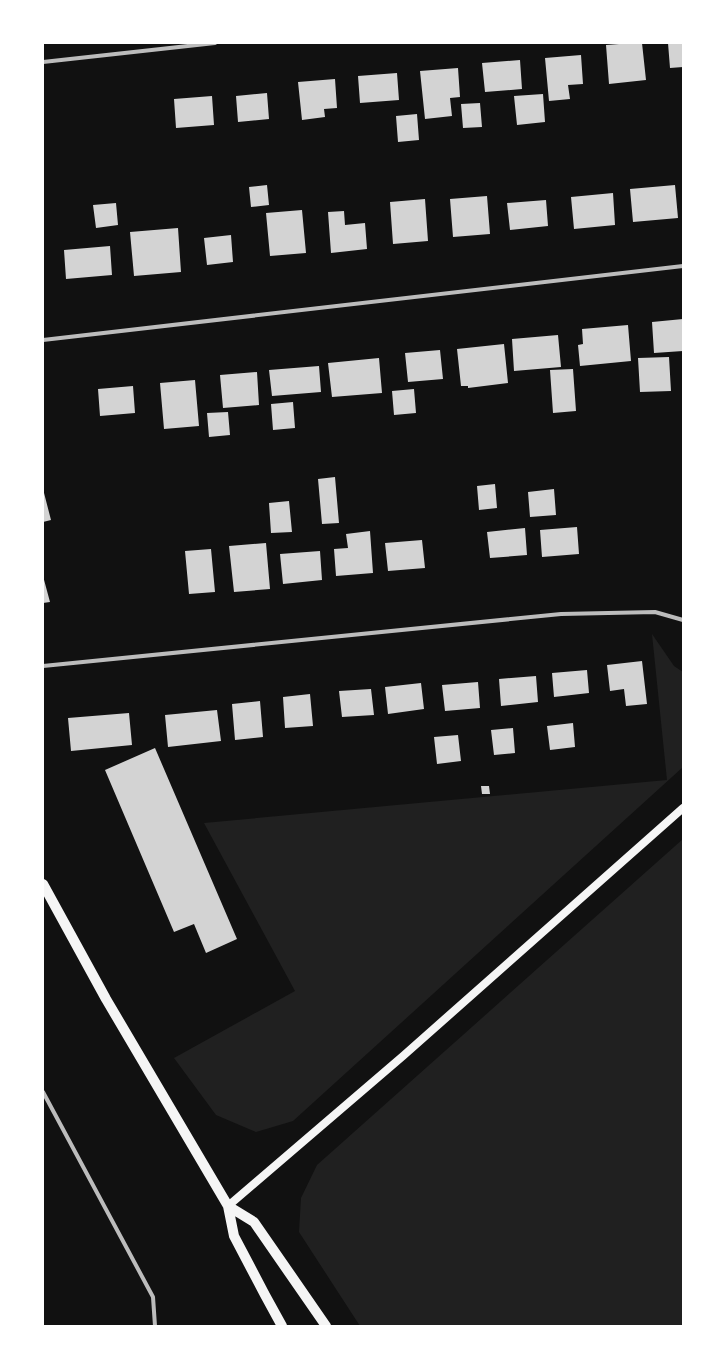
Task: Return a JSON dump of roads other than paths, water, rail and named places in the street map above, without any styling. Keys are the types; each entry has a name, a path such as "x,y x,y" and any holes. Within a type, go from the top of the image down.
{"main road":[{"path":"228,1206 403,1056 683,808"},
{"path":"43,884 106,999 228,1206 234,1236 264,1296 282,1326"},
{"path":"228,1206 254,1222 326,1326"}],"street":[{"path":"43,62 215,43"},
{"path":"43,340 683,266"},
{"path":"43,666 561,614 655,612 683,620"},
{"path":"43,1092 153,1297 156,1326"}]}
